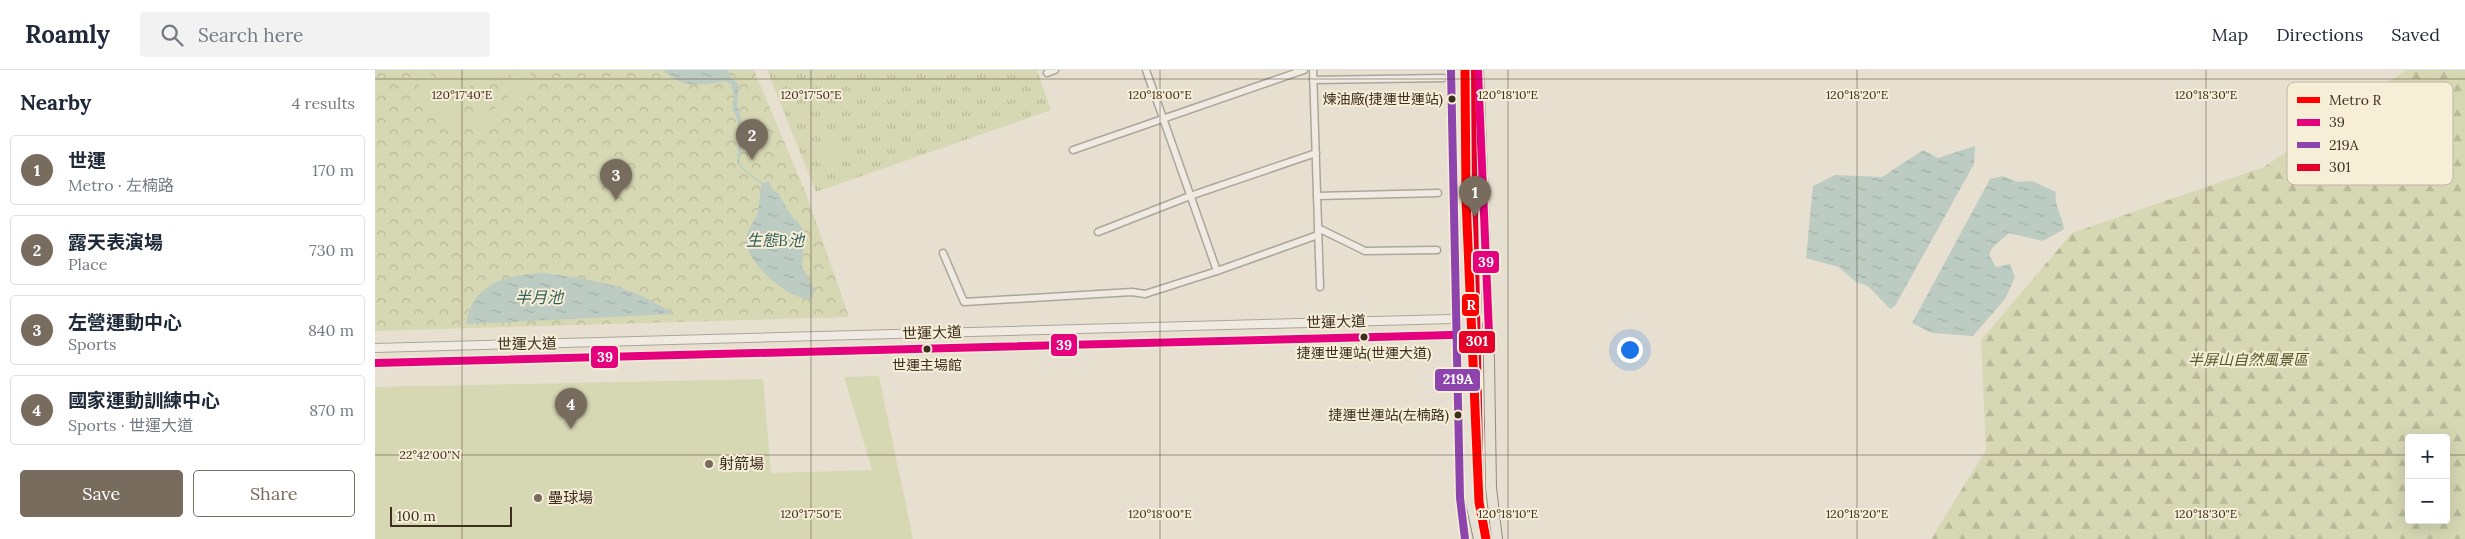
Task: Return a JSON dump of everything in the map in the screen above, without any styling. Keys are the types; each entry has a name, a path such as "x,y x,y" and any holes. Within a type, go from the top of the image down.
{"main road":[{"path":"1461,70 1470,498 1476,536"},
{"path":"1478,70 1489,334 1491,488 1497,539"}],"street":[{"path":"1047,73 1055,70"},
{"path":"1146,70 1217,271"},
{"path":"1073,150 1303,70"},
{"path":"1313,70 1320,287"},
{"path":"1313,80 1443,78"},
{"path":"1098,232 1190,196 1316,153"},
{"path":"1317,196 1438,193"},
{"path":"943,253 964,302 1132,292 1145,294 1217,271 1318,232 1365,250 1437,250"},
{"name":"世運大道","path":"375,348 1488,318"},
{"name":"世運大道","path":"375,363 1489,334"}],"green space":[{"path":"375,70 754,70 807,196 849,317 375,331"},
{"path":"414,70 430,70 435,87 442,99 456,110 468,113 492,110 510,94 516,83 519,70 531,70 531,73 523,97 509,115 488,125 476,126 453,122 434,111 423,95"},
{"path":"435,70 516,70 517,73 441,94"},
{"path":"767,70 1037,70 1051,110 816,192"},
{"name":"半屏山自然風景區","path":"2406,70 2465,70 2465,539 1931,539 1986,450 1981,340 2072,233 2264,167 2287,151 2287,185 2453,185 2453,82 2388,82"},
{"path":"836,137 843,143 846,155 844,161 818,164 813,155 816,149"},
{"path":"879,376 913,539 375,539 375,387 763,379 771,473 872,470 844,377"}],"water":[{"name":"生態B池","path":"664,70 728,70 730,76 739,85 737,106 741,116 741,151 739,163 762,183 769,181 772,189 779,194 789,212 804,230 802,267 815,291 810,299 791,293 781,287 762,270 749,252 746,238 758,211 762,185 743,170 737,162 739,128 732,109 734,97 731,84 724,81 708,84 684,83 670,76"},
{"path":"1975,146 1974,164 1895,306 1890,309 1868,286 1856,282 1839,267 1806,258 1813,186 1835,175 1882,177 1923,150 1938,158"},
{"path":"2003,176 2017,182 2032,181 2056,192 2056,202 2064,229 2043,241 2009,233 1992,248 1989,255 1996,267 2010,264 2015,277 2005,299 1973,336 1932,333 1912,323 1990,179"},
{"name":"半月池","path":"543,273 612,285 642,296 674,314 466,324 475,299 493,284 517,276"}],"metro line":[{"name":"R","path":"1465,70 1466,199 1479,502 1486,539"}],"transit line":[{"name":"219A","path":"1451,70 1460,498 1465,539"},
{"name":"301","path":"1471,70 1480,497 1485,538"},
{"name":"39","path":"375,363 1489,334 1478,70"}],"place":[{"name":"煉油廠(捷運世運站)","path":"1452,99"},
{"name":"露天表演場","path":"752,160"},
{"name":"左營運動中心","path":"616,200"},
{"name":"世運","path":"1475,217"},
{"name":"捷運世運站(世運大道)","path":"1364,337"},
{"name":"世運主場館","path":"927,349"},
{"name":"捷運世運站(左楠路)","path":"1458,415"},
{"name":"國家運動訓練中心","path":"571,429"},
{"name":"射箭場","path":"709,464"},
{"name":"壘球場","path":"538,498"}]}
